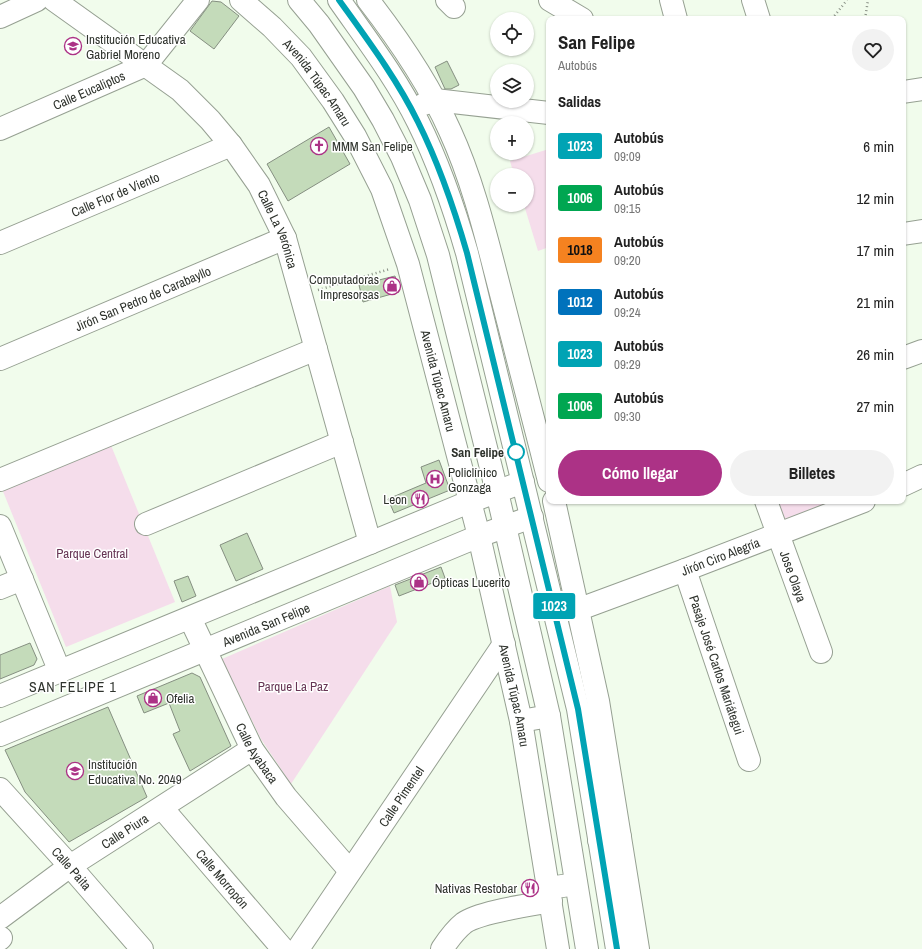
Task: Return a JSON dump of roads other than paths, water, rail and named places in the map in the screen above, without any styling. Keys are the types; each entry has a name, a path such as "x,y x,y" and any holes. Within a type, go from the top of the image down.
{"main road":[{"path":"0,10 7,0"},
{"path":"0,17 38,0"},
{"name":"Calle La Verónica","path":"54,0 180,90 210,120 231,145 260,185 285,238 370,543"},
{"name":"Calle Eucaliptos","path":"0,129 146,65 198,0"},
{"name":"Avenida Túpac Amaru","path":"241,0 272,27 302,57 333,101 355,136 382,189 408,264 478,536 521,721 558,949"},
{"path":"299,0 320,24 374,104 402,157 420,200 438,255 497,492 549,716 587,949"},
{"path":"339,0 378,55 412,110 436,161 455,211 467,253 638,949"},
{"path":"368,0 408,57 435,100 450,131 473,189 546,469"},
{"path":"550,0 577,16"},
{"path":"671,0 675,16"},
{"path":"753,0 758,16"},
{"path":"906,92 922,89"},
{"path":"412,110 435,100 546,113"},
{"name":"Calle Flor de Viento","path":"0,243 231,145"},
{"path":"906,234 922,231"},
{"name":"Jirón San Pedro de Carabayllo","path":"0,359 285,238"},
{"path":"0,480 316,348"},
{"path":"906,357 922,351"},
{"path":"146,524 342,442"},
{"path":"906,484 922,476"},
{"path":"0,696 469,502 523,482 546,486"},
{"path":"532,517 546,491"},
{"path":"555,504 598,701 610,838 617,949"},
{"name":"Jose Olaya","path":"767,504 821,652"},
{"name":"Jirón Ciro Alegría","path":"577,610 856,504"},
{"name":"Avenida San Felipe","path":"0,735 478,536 532,517"},
{"path":"0,526 60,672"},
{"name":"Pasaje José Carlos Mariátegui","path":"685,570 748,760"},
{"path":"0,588 22,579"},
{"name":"Calle Ayabaca","path":"190,618 252,749 286,797 350,871"},
{"name":"Calle Pimentel","path":"298,949 504,644"},
{"path":"521,721 549,716"},
{"name":"Calle Piura","path":"0,932 70,866 252,749"},
{"name":"Calle Paita","path":"0,789 70,866 142,949"},
{"name":"Calle Morropón","path":"162,808 283,949"},
{"path":"442,949 450,936 464,922 550,895 576,884"}],"place":[{"name":"Institución Educativa Gabriel Moreno","path":"73,46"},
{"name":"MMM San Felipe","path":"319,146"},
{"name":"Computadoras Impresorsas","path":"392,286"},
{"name":"San Felipe","path":"516,452"},
{"name":"Policlínico Gonzaga","path":"435,479"},
{"name":"Leon","path":"420,499"},
{"name":"Ópticas Lucerito","path":"419,582"},
{"name":"Ofelia","path":"153,698"},
{"name":"Institución Educativa No. 2049","path":"75,771"},
{"name":"Nativas Restobar","path":"530,888"}],"district":[{"name":"SAN FELIPE 1","path":"73,687"}],"park label":[{"name":"Parque Central","path":"92,553"},
{"name":"Parque La Paz","path":"293,686"}]}
